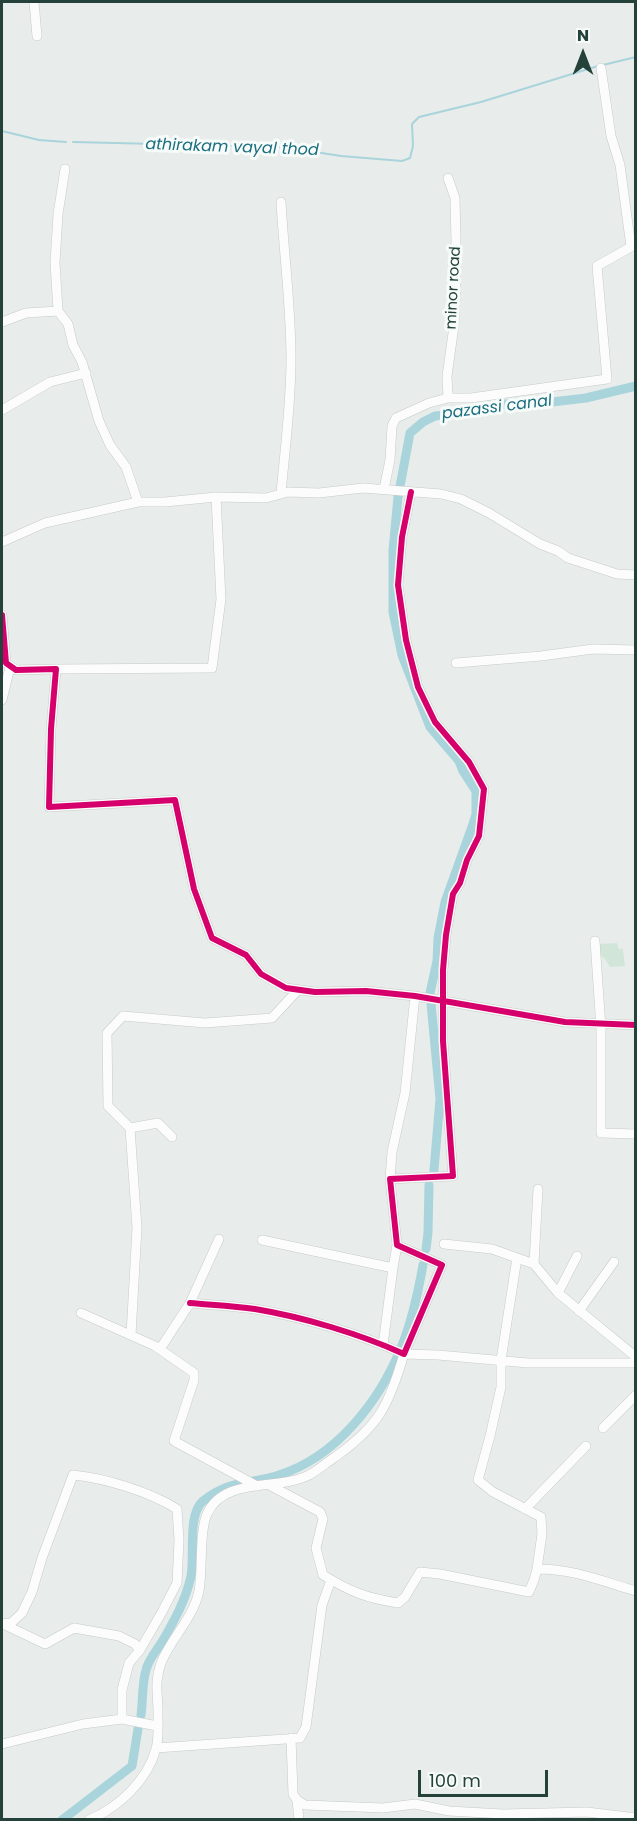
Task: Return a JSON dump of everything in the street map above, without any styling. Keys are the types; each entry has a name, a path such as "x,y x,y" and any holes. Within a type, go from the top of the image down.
{"street":[{"path":"34,2 37,36"},
{"path":"384,489 390,460 392,426 396,418 429,403 448,398 471,398 607,379 597,266 632,247 620,165 611,136 601,68"},
{"path":"65,170 58,214 55,262 58,311 68,324 73,345 86,374 99,421 110,445 126,467 138,502"},
{"name":"minor road","path":"448,178 455,198 454,264 456,280 448,359 448,398"},
{"path":"281,202 284,254 288,270 291,360 281,494"},
{"path":"2,322 26,313 58,311"},
{"path":"2,410 50,382 86,374"},
{"path":"2,542 45,523 138,502 216,497 266,498 281,494 319,494 363,488 384,489 441,494 461,499 568,558 617,574 636,575"},
{"path":"390,1179 453,1176 443,1041 442,1001 446,935 453,894 460,883 467,860 479,836 484,789 469,762 435,722 418,687 408,649 398,585 403,491"},
{"path":"2,615 6,663 16,670 212,668 221,599 216,497"},
{"path":"456,663 594,649 636,650"},
{"path":"2,700 10,667"},
{"path":"56,669 51,729 49,807 175,800 194,889 212,938 246,955 261,974 286,988 298,990 366,991 419,996 565,1022 636,1025"},
{"path":"595,941 601,1022 601,1133 636,1134"},
{"path":"131,1335 137,1228 130,1128 108,1106 107,1033 123,1016 205,1023 272,1018 298,990"},
{"path":"383,1345 397,1245 390,1179 392,1152 405,1093 419,996"},
{"path":"130,1128 158,1123 172,1137"},
{"path":"534,1263 538,1189"},
{"path":"160,1349 190,1303 219,1239"},
{"path":"262,1240 393,1268"},
{"path":"444,1244 492,1249 534,1263 558,1293 636,1357"},
{"path":"89,1820 114,1806 126,1796 144,1775 156,1748 155,1684 162,1662 194,1607 199,1590 206,1515 214,1503 227,1493 256,1486 271,1486 308,1476 363,1436 378,1418 393,1390 404,1354 442,1265 397,1245"},
{"path":"558,1293 577,1256"},
{"path":"271,1486 320,1512 323,1520 316,1548 323,1575 349,1591 370,1599 398,1603 405,1597 420,1572 529,1592 537,1569 542,1534 541,1517 493,1492 478,1480 501,1387 501,1360 517,1258"},
{"path":"579,1311 614,1262"},
{"path":"190,1303 252,1309 285,1315 383,1345 404,1354 528,1363 636,1363"},
{"path":"81,1313 160,1349 194,1373 194,1380 174,1442 256,1486"},
{"path":"603,1428 636,1395"},
{"path":"525,1509 586,1446"},
{"path":"2,1624 11,1623 22,1613 32,1592 42,1558 73,1475 84,1476 164,1501 177,1509 179,1540 177,1583 140,1650 129,1663 122,1690 122,1719"},
{"path":"537,1569 546,1568 584,1576 636,1591"},
{"path":"156,1748 300,1738 306,1727 322,1605 331,1580"},
{"path":"2,1624 45,1644 74,1628 119,1636 135,1644 140,1650"},
{"path":"2,1744 83,1724 122,1719 157,1726"},
{"path":"291,1738 293,1794 305,1805 383,1808 415,1804 449,1811 636,1818"},
{"path":"297,1800 299,1820"}],"green space":[{"path":"617,943 619,949 623,949 625,966 610,967 605,959 596,952 599,944"}],"waterway":[{"name":"athirakam vayal thod","path":"603,65 636,57"},
{"name":"athirakam vayal thod","path":"73,142 283,147 341,156 402,161 410,158 413,146 412,124 419,117 481,102 598,66"},
{"name":"athirakam vayal thod","path":"2,131 39,140 66,142"},
{"name":"pazassi canal","path":"434,1170 440,1099 430,993 445,902 476,814 476,791 459,761 430,727 402,655 393,612 393,550 398,497 410,433 435,416 464,413 504,404 535,404 586,398 636,386"},
{"name":"pazassi canal","path":"426,1249 429,1185"},
{"name":"pazassi canal","path":"141,1715 147,1666 175,1618 189,1585 192,1568 193,1526 198,1507 222,1489 279,1475 300,1467 337,1441 353,1425 381,1388 401,1348 414,1307 423,1265"},
{"name":"pazassi canal","path":"62,1820 132,1766 138,1729"}],"cycle path":[{"path":"190,1303 255,1309 292,1317 350,1333 404,1354 442,1265 397,1245 390,1179 453,1176 443,1041 443,970 453,894 460,883 467,860 479,836 484,789 469,762 435,722 418,687 406,640 398,585 402,537 411,492"},
{"path":"2,615 6,663 16,670 56,669 51,729 49,807 175,800 194,889 212,938 246,955 261,974 286,988 315,992 366,991 415,996 565,1022 636,1025"}]}
